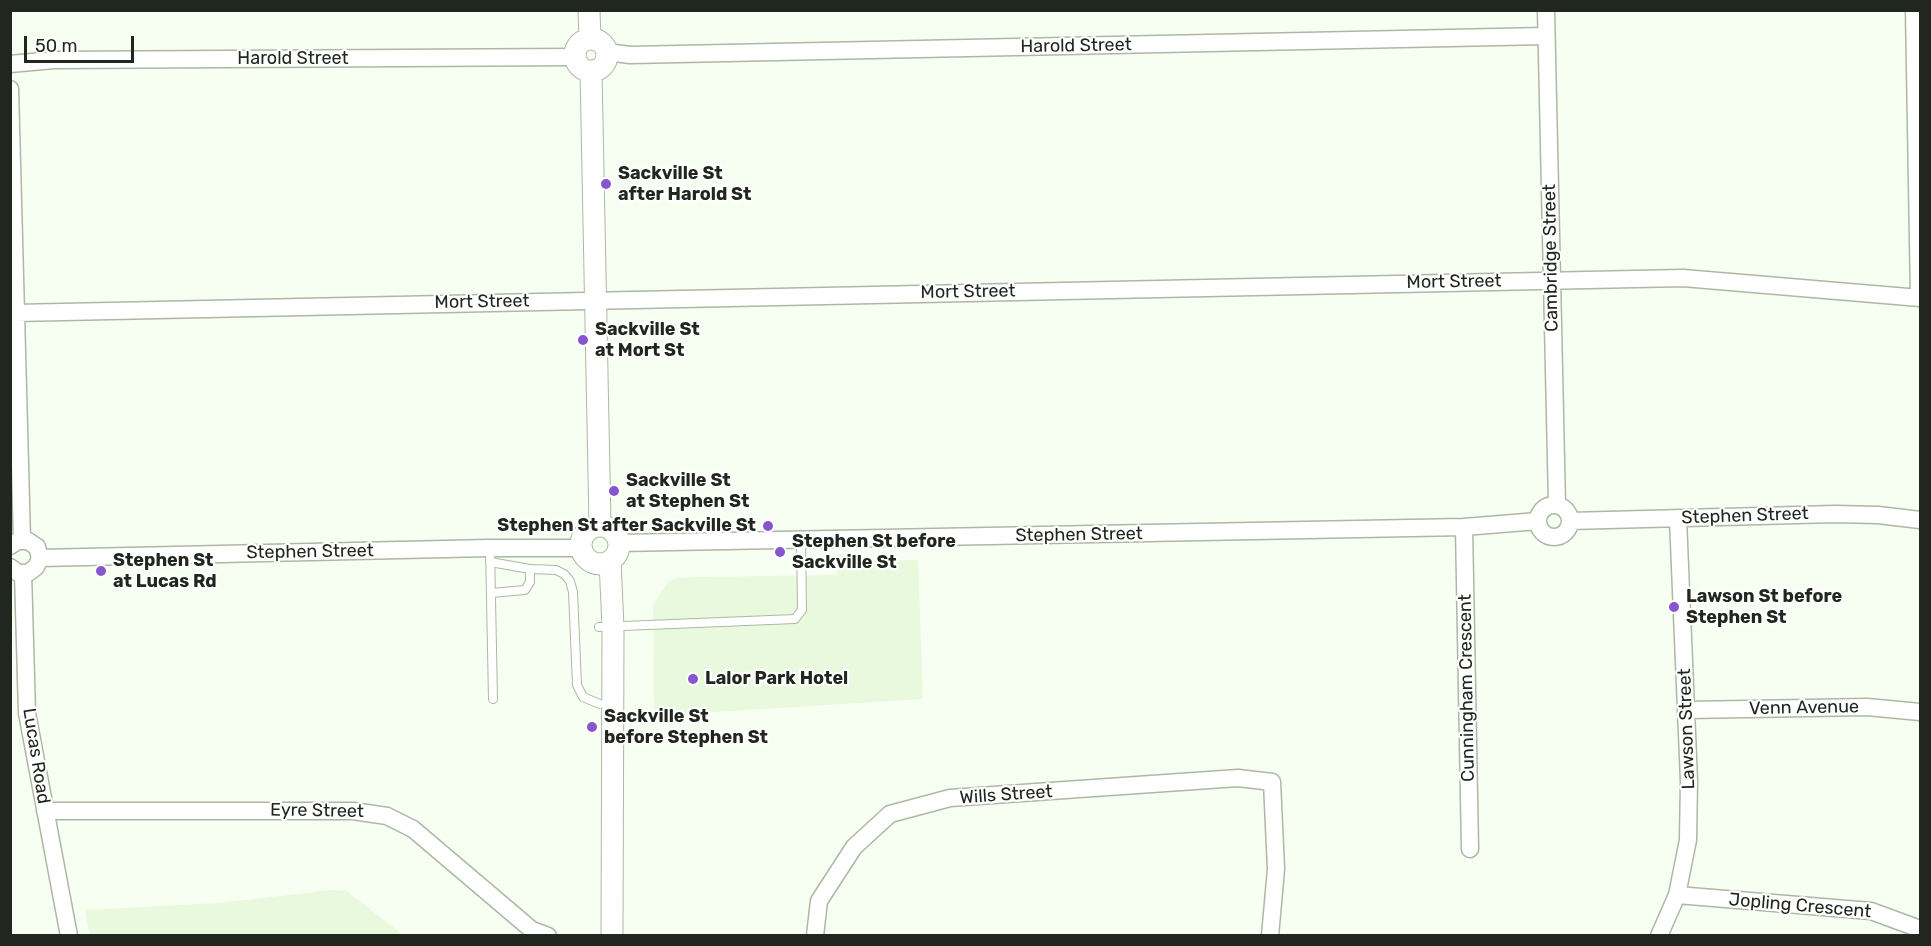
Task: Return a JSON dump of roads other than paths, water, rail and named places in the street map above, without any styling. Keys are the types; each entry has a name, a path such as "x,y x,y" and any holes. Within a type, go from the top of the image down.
{"street":[{"path":"589,10 590,39"},
{"name":"Cambridge Street","path":"1546,10 1557,505"},
{"path":"1914,10 1920,298"},
{"name":"Harold Street","path":"607,52 630,55 1546,36"},
{"path":"590,39 599,41 607,52 603,65 591,71 582,68 575,57 580,42 590,39"},
{"name":"Harold Street","path":"10,64 54,60 575,57"},
{"path":"591,71 598,300 600,525"},
{"path":"10,89 15,313 16,543 37,547 40,558 36,567 17,570"},
{"name":"Mort Street","path":"15,313 1551,280 1692,279 1920,298"},
{"path":"1557,505 1567,511 1570,521 1564,533 1555,537 1542,531 1538,521 1544,509 1557,505"},
{"name":"Stephen Street","path":"1570,521 1835,513 1920,520"},
{"name":"Lawson Street","path":"1659,936 1677,895 1688,840 1687,710 1678,519"},
{"name":"Stephen Street","path":"608,556 801,541 1464,527 1538,521"},
{"path":"600,525 585,532 581,548 586,558 608,556"},
{"path":"600,525 615,533 608,556 606,627 600,704 606,862 610,872 612,936"},
{"name":"Cunningham Crescent","path":"1464,527 1470,849"},
{"name":"Stephen Street","path":"40,558 490,555 581,548"},
{"name":"Lucas Road","path":"17,570 27,713 69,936"},
{"path":"606,627 614,862 610,872"},
{"name":"Venn Avenue","path":"1687,710 1867,707 1920,712"},
{"name":"Wills Street","path":"815,936 819,901 854,847 890,814 950,798 1238,778 1272,782 1276,869 1270,936"},
{"name":"Eyre Street","path":"45,811 353,811 379,814 413,829 532,930 548,936"},
{"name":"Jopling Crescent","path":"1677,895 1871,911 1920,929"}],"lane":[{"path":"606,627 795,619 802,610 801,541"},
{"path":"493,699 490,555 530,568 556,570 570,581 573,592 577,685 583,697 600,704"},
{"path":"491,593 525,590 530,582 530,568"}],"place":[{"name":"Sackville St after Harold St","path":"606,184"},
{"name":"Sackville St at Mort St","path":"583,340"},
{"name":"Sackville St at Stephen St","path":"614,491"},
{"name":"Stephen St after Sackville St","path":"768,526"},
{"name":"Stephen St before Sackville St","path":"780,552"},
{"name":"Stephen St at Lucas Rd","path":"101,571"},
{"name":"Lawson St before Stephen St","path":"1674,607"},
{"name":"Lalor Park Hotel","path":"693,679"},
{"name":"Sackville St before Stephen St","path":"592,727"}]}
